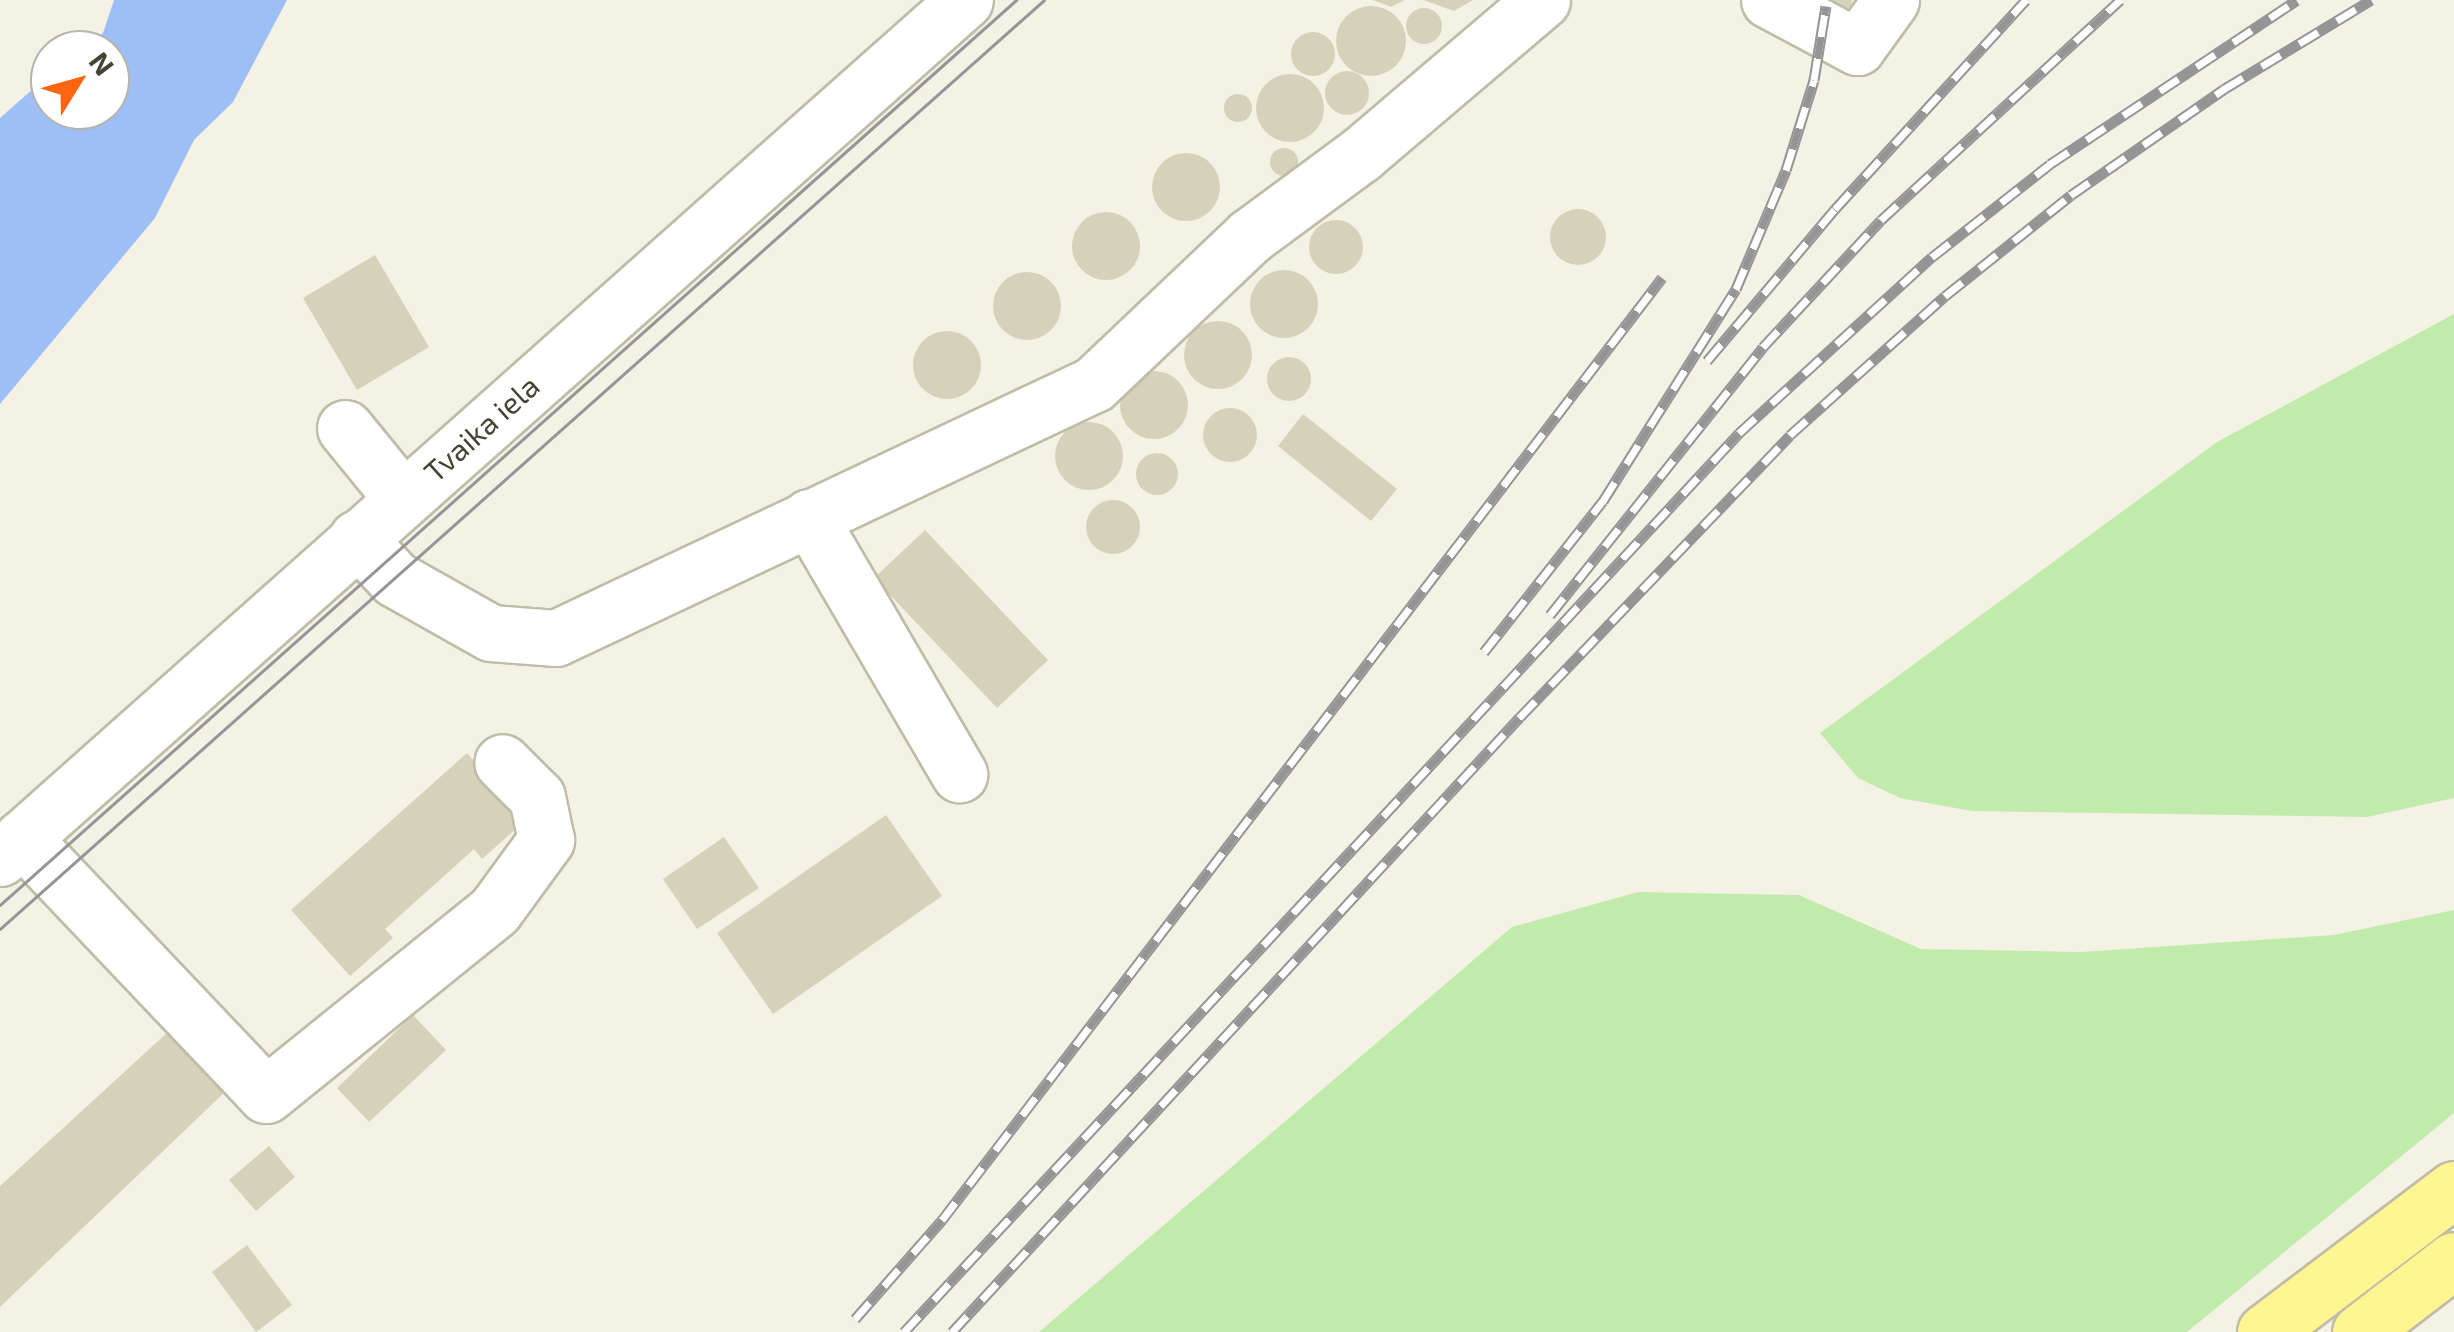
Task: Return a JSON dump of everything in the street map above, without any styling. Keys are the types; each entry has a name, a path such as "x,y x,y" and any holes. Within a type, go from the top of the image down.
{"main road":[{"path":"2265,1332 2454,1189"},
{"path":"2360,1332 2454,1263"},
{"path":"2386,1332 2454,1263"}],"street":[{"name":"Tvaika iela","path":"11,848 965,0"},
{"path":"356,538 395,579 491,633 556,638 1094,384 1250,236 1360,154 1542,0"},
{"path":"1769,0 1857,47 1890,0"},
{"path":"345,428 402,498"},
{"path":"809,517 959,774"},
{"path":"11,848 266,1094 495,910 546,840 537,798 502,762"}],"green space":[{"path":"2454,314 2454,798 2367,817 1972,811 1900,798 1858,778 1820,733 2217,442"},
{"path":"1638,892 1799,895 1921,949 2081,952 2334,935 2454,910 2454,1113 2187,1332 1039,1332 1512,927"}],"water":[{"path":"114,0 287,0 233,102 194,140 155,218 0,404 0,118 30,92 30,130 130,130 130,30 104,30"}],"building":[{"path":"1373,0 1405,0 1391,7"},
{"path":"1423,0 1473,0 1454,11"},
{"path":"1802,0 1852,0 1851,8 1802,4"},
{"path":"1371,6 1395,17 1406,41 1395,65 1371,76 1347,65 1336,41 1347,17"},
{"path":"1424,8 1437,13 1442,26 1437,39 1424,44 1411,39 1406,26 1411,13"},
{"path":"1313,32 1328,39 1335,54 1328,69 1313,76 1298,69 1291,54 1298,39"},
{"path":"1347,71 1362,78 1369,93 1362,108 1347,115 1332,108 1325,93 1332,78"},
{"path":"1290,74 1303,76 1314,84 1322,95 1322,121 1314,132 1303,140 1290,142 1277,140 1266,132 1258,121 1256,108 1258,95 1266,84 1277,76"},
{"path":"1238,94 1248,98 1252,108 1248,118 1238,122 1228,118 1224,108 1228,98"},
{"path":"1284,148 1294,152 1298,162 1294,172 1284,176 1274,172 1270,162 1274,152"},
{"path":"1186,153 1199,155 1210,163 1218,174 1218,200 1210,211 1199,219 1186,221 1173,219 1162,211 1154,200 1152,187 1154,174 1162,163 1173,155"},
{"path":"1578,209 1598,217 1606,237 1598,257 1578,265 1558,257 1550,237 1558,217"},
{"path":"1106,212 1119,214 1130,222 1138,233 1138,259 1130,270 1119,278 1106,280 1093,278 1082,270 1074,259 1072,246 1074,233 1082,222 1093,214"},
{"path":"1336,220 1355,228 1363,247 1355,266 1336,274 1317,266 1309,247 1317,228"},
{"path":"375,255 429,347 357,390 303,298"},
{"path":"1284,270 1297,272 1308,280 1316,291 1316,317 1308,328 1297,336 1284,338 1271,336 1260,328 1252,317 1250,304 1252,291 1260,280 1271,272"},
{"path":"1027,272 1051,282 1061,306 1051,330 1027,340 1003,330 993,306 1003,282"},
{"path":"1218,321 1231,323 1242,331 1250,342 1250,368 1242,379 1231,387 1218,389 1205,387 1194,379 1186,368 1184,355 1186,342 1194,331 1205,323"},
{"path":"947,331 971,341 981,365 971,389 947,399 923,389 913,365 923,341"},
{"path":"1289,357 1304,364 1311,379 1304,394 1289,401 1274,394 1267,379 1274,364"},
{"path":"1154,371 1167,373 1178,381 1186,392 1186,418 1178,429 1167,437 1154,439 1141,437 1130,429 1122,418 1120,405 1122,392 1130,381 1141,373"},
{"path":"1230,408 1249,416 1257,435 1249,454 1230,462 1211,454 1203,435 1211,416"},
{"path":"1303,414 1397,489 1371,521 1278,446"},
{"path":"1089,422 1102,424 1113,432 1121,443 1121,469 1113,480 1102,488 1089,490 1076,488 1065,480 1057,469 1055,456 1057,443 1065,432 1076,424"},
{"path":"1157,453 1172,459 1178,474 1172,489 1157,495 1142,489 1136,474 1142,459"},
{"path":"1113,500 1132,508 1140,527 1132,546 1113,554 1094,546 1086,527 1094,508"},
{"path":"925,530 1048,660 997,708 874,578"},
{"path":"467,753 526,820 482,859 474,849 385,929 393,938 350,976 291,910"},
{"path":"886,815 942,896 773,1014 717,933"},
{"path":"724,837 759,888 697,929 663,879"},
{"path":"413,1015 446,1050 369,1122 337,1088"},
{"path":"169,1031 227,1090 0,1307 0,1186"},
{"path":"269,1146 295,1177 256,1211 229,1180"},
{"path":"247,1245 292,1305 256,1332 212,1272"}],"tram line":[{"path":"0,905 1016,0"},
{"path":"0,929 1044,0"}],"railway":[{"path":"1707,361 1835,209 2026,0"},
{"path":"1550,615 1763,347 1881,220 2120,0"},
{"path":"904,1332 1739,433 1932,257 2050,164 2297,0"},
{"path":"952,1332 1520,717 1790,435 1945,296 2071,195 2224,89 2371,0"},
{"path":"1484,652 1603,501 1736,289 1786,170 1814,80 1826,6"},
{"path":"855,1319 942,1220 1662,278"}]}
